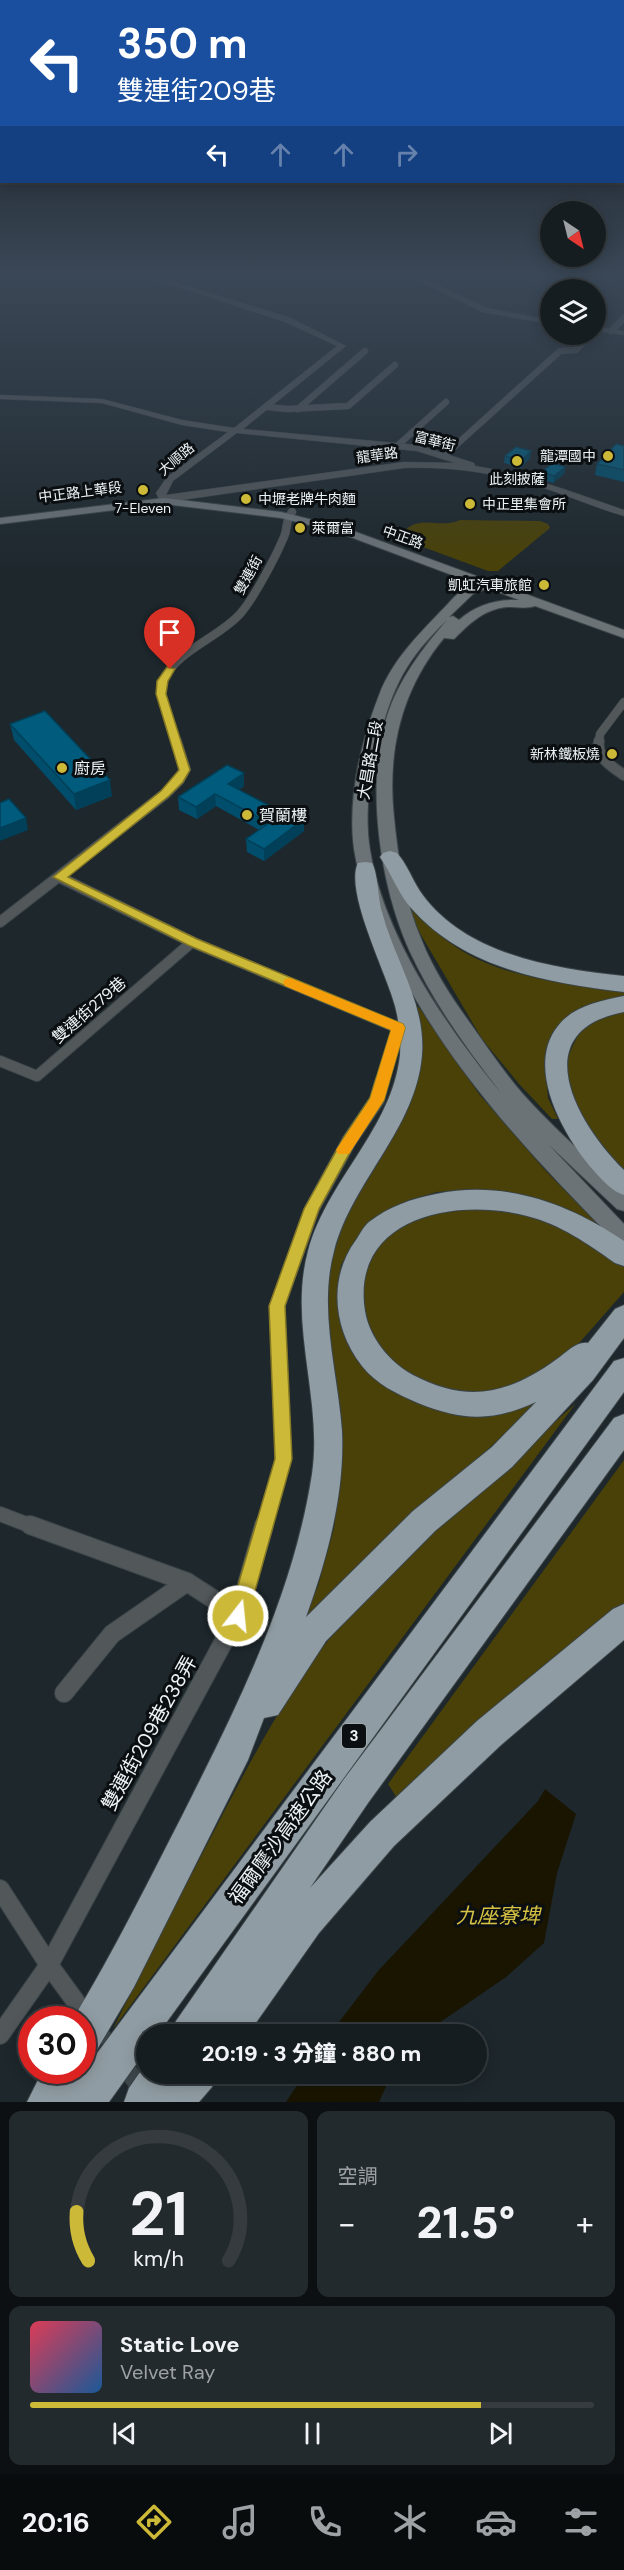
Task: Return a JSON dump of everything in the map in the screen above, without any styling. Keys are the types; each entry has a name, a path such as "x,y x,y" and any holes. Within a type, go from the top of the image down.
{"highway":[{"path":"390,858 399,867 417,902 451,933 471,945 533,971 624,984"},
{"path":"96,2016 121,1974 228,1760 279,1647 315,1541 328,1457 315,1304 320,1254 335,1212 354,1175 389,1124 406,1085 411,1056 407,1013 364,884 365,868"},
{"path":"624,1004 602,1008 575,1021 562,1038 557,1058 557,1081 564,1108 584,1142 624,1185"},
{"path":"616,1326 537,1389 506,1402 465,1405 427,1396 404,1384 385,1371 367,1353 356,1335 349,1311 350,1276 356,1256 370,1237 386,1222 418,1205 455,1200 489,1199 547,1210 584,1227 624,1255"},
{"path":"228,1760 315,1630 424,1521 502,1457 518,1441 583,1371 616,1326"},
{"name":"福爾摩沙高速公路","path":"85,2102 624,1370"},
{"name":"福爾摩沙高速公路","path":"196,2024 356,1791 624,1427"},
{"path":"232,2024 306,1920 382,1834 489,1733 624,1620"},
{"path":"45,2102 56,2084"},
{"path":"142,2102 154,2084"},
{"path":"175,2102 189,2084"}],"main road":[{"name":"中正路","path":"164,500 289,514 345,526 624,627"},
{"name":"中正路上華段","path":"0,520 164,500"},
{"name":"中正路","path":"289,514 341,530 624,634"},
{"path":"424,632 447,605 454,590 451,580 441,569 426,561"},
{"name":"大昌路二段","path":"491,584 473,588 424,632 406,655 392,680 371,735 363,787 361,827 365,868 389,933 412,980 466,1062 557,1170 624,1237"},
{"name":"大昌路二段","path":"491,584 432,644 415,669 390,723 384,755 383,801 393,877 409,931 427,970 493,1070 518,1100 624,1203"},
{"path":"415,669 465,619 485,607 505,603 523,603 542,605 567,612"}],"street":[{"name":"大順路","path":"164,500 161,493 170,479 306,375"},
{"path":"298,408 337,375"},
{"path":"267,406 298,408 348,406 383,375"},
{"path":"445,455 533,375"},
{"name":"富華街","path":"0,397 95,400 125,405 182,422 346,443 397,446 445,455 471,465"},
{"path":"397,446 446,402"},
{"name":"龍華路","path":"164,500 404,465 438,463 471,465 517,477 624,513"},
{"name":"雙連街","path":"0,922 165,794 179,780 185,770 161,694 162,681 180,660 239,615 248,603 285,535 289,514"},
{"path":"624,702 600,734 598,747 608,763 624,775"},
{"path":"59,877 192,942"},
{"name":"雙連街279巷","path":"0,1060 37,1076 192,942"},
{"name":"雙連街209巷238弄","path":"0,2035 49,1965 238,1616 283,1459 277,1306 312,1209 349,1141 377,1100 398,1028 192,942"},
{"path":"0,1514 187,1582 238,1616"},
{"path":"64,1693 112,1634 187,1582"},
{"path":"0,1889 76,2002"}],"shaded area":[{"path":"460,520 540,521 548,524 550,528 498,571 488,571 404,540 400,535 414,524 451,523"},
{"path":"405,897 432,928 452,944 474,957 522,975 574,985 624,991 624,998 561,1025 548,1043 545,1065 548,1098 558,1119 552,1119 482,1039 417,928"},
{"path":"410,1004 419,1007 479,1094 544,1169 606,1233 540,1200 475,1189 437,1192 409,1200 373,1221 355,1240 341,1265 338,1292 343,1329 383,1382 414,1402 444,1411 497,1414 537,1403 470,1466 292,1646 318,1586 334,1528 341,1472 341,1411 323,1319 328,1253 366,1177 388,1146 407,1108"},
{"path":"624,1011 624,1175 581,1123 564,1079 568,1056 580,1031 596,1020"},
{"path":"490,1207 544,1220 578,1235 610,1254 624,1266 624,1292 574,1349 541,1376 502,1392 470,1396 406,1376 380,1352 364,1326 359,1300 372,1247 417,1216"},
{"path":"576,1403 113,2029 254,1755 322,1648 397,1564"},
{"path":"624,1460 624,1609 397,1798 388,1784"}],"water":[{"name":"九座寮埤","path":"545,1789 576,1814 557,1873 544,1943 506,1977 438,2024 338,2024 378,1971 538,1801"},
{"path":"298,2084 387,2084 379,2102 286,2102"}],"building":[{"path":"616,444 624,446 624,470 597,464"},
{"path":"516,447 531,451 522,460 505,456"},
{"path":"553,463 565,467 554,476 542,472"},
{"name":"廚房","path":"45,711 110,780 74,794 10,724"},
{"path":"227,765 244,773 228,784 285,814 289,811 304,819 264,849 246,839 269,823 215,794 196,807 178,797"},
{"path":"9,799 26,818 0,828 0,803"}],"tunnel":[{"path":"96,2028 151,2102"}],"slow traffic":[{"path":"290,982 398,1028 377,1100 344,1150"}],"place":[{"name":"龍潭國中","path":"608,456"},
{"name":"此刻披薩","path":"517,461"},
{"name":"7-Eleven","path":"143,490"},
{"name":"中壢老牌牛肉麵","path":"246,499"},
{"name":"中正里集會所","path":"470,504"},
{"name":"萊爾富","path":"300,528"},
{"name":"凱虹汽車旅館","path":"544,585"},
{"name":"新林鐵板燒","path":"612,754"},
{"name":"廚房","path":"62,768"},
{"name":"賀蘭樓","path":"247,815"}],"route":[{"path":"170,669 162,681 161,694 185,770 165,794 59,877 192,942 398,1028 377,1100 349,1141 312,1209 277,1306 283,1459 238,1616"}]}
